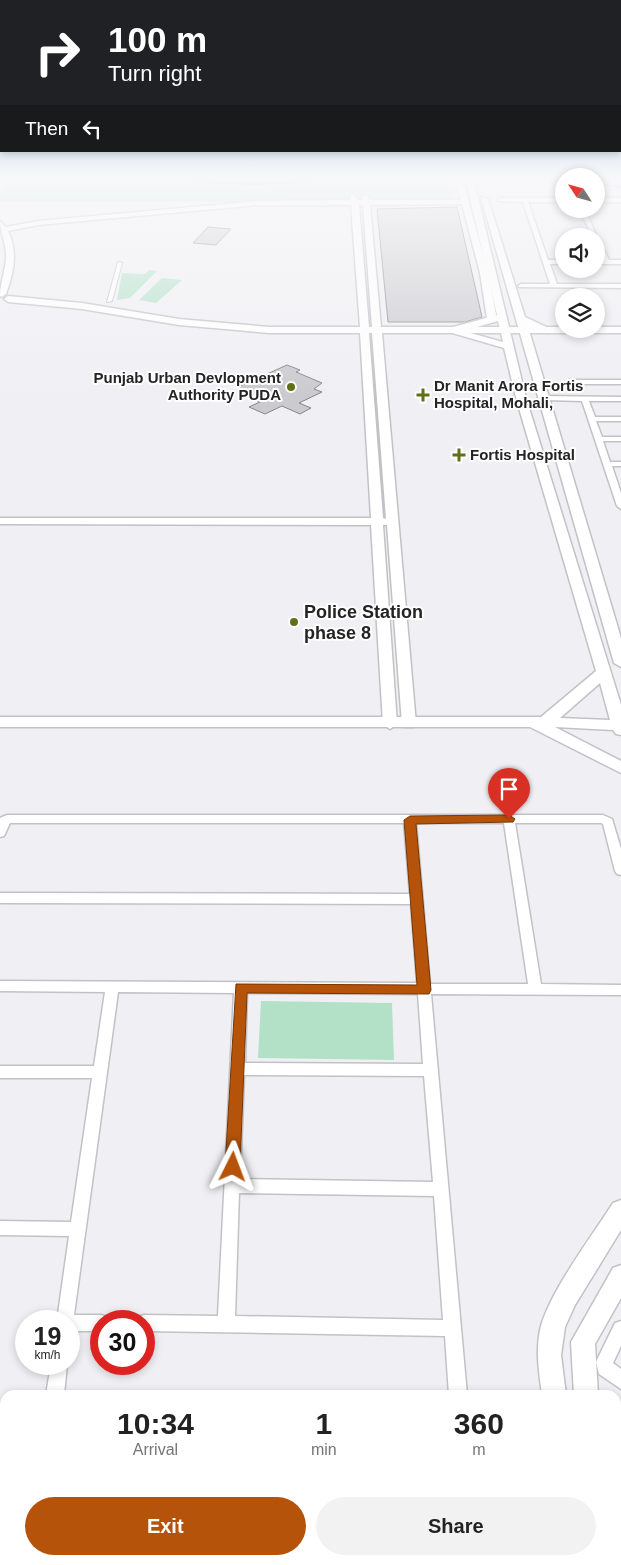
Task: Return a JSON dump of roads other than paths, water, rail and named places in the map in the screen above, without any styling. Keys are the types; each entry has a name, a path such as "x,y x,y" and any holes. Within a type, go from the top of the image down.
{"main road":[{"path":"0,722 540,723 621,727 521,398 503,330 496,318 483,250"},
{"path":"500,250 545,398 621,664"},
{"path":"458,330 496,318"},
{"path":"523,325 552,330"},
{"path":"446,330 507,346"},
{"path":"528,343 552,330"},
{"path":"540,723 604,672"},
{"path":"540,723 621,768"},
{"path":"553,1390 549,1355 553,1326 567,1297 621,1210"},
{"path":"585,1390 582,1366 583,1342 621,1276"}],"street":[{"path":"10,250 11,260 2,298 82,306 222,327 269,330 503,330 523,325"},
{"path":"360,250 390,724"},
{"path":"371,250 410,724"},
{"path":"478,250 496,318"},
{"path":"542,250 554,286"},
{"path":"546,262 555,262"},
{"path":"606,262 621,262"},
{"path":"109,301 120,263"},
{"path":"361,274 373,275"},
{"path":"521,286 621,286"},
{"path":"378,330 411,330"},
{"path":"552,330 621,330"},
{"path":"572,382 621,382"},
{"path":"545,398 621,399"},
{"path":"585,399 607,464 618,488 621,506"},
{"path":"592,419 621,419"},
{"path":"598,439 621,439"},
{"path":"607,464 621,464"},
{"path":"0,512 393,518"},
{"path":"0,521 251,517"},
{"path":"0,833 3,822 7,819 603,820 608,822 620,866"},
{"path":"509,819 535,990"},
{"path":"410,820 458,1390"},
{"path":"0,898 417,899"},
{"path":"0,986 621,990"},
{"path":"67,1310 112,987"},
{"path":"226,1324 241,988"},
{"path":"237,1070 431,1070"},
{"path":"0,1072 100,1072"},
{"path":"232,1186 441,1189"},
{"path":"0,1228 78,1228"},
{"path":"155,1323 453,1328"},
{"path":"621,1328 604,1362 605,1368 621,1380"},
{"path":"56,1390 58,1375"}],"place":[{"name":"Punjab Urban Devlopment Authority PUDA","path":"291,387"},
{"name":"Dr Manit Arora Fortis Hospital, Mohali,","path":"423,395"},
{"name":"Fortis Hospital","path":"459,455"},
{"name":"Police Station phase 8","path":"294,622"}]}
